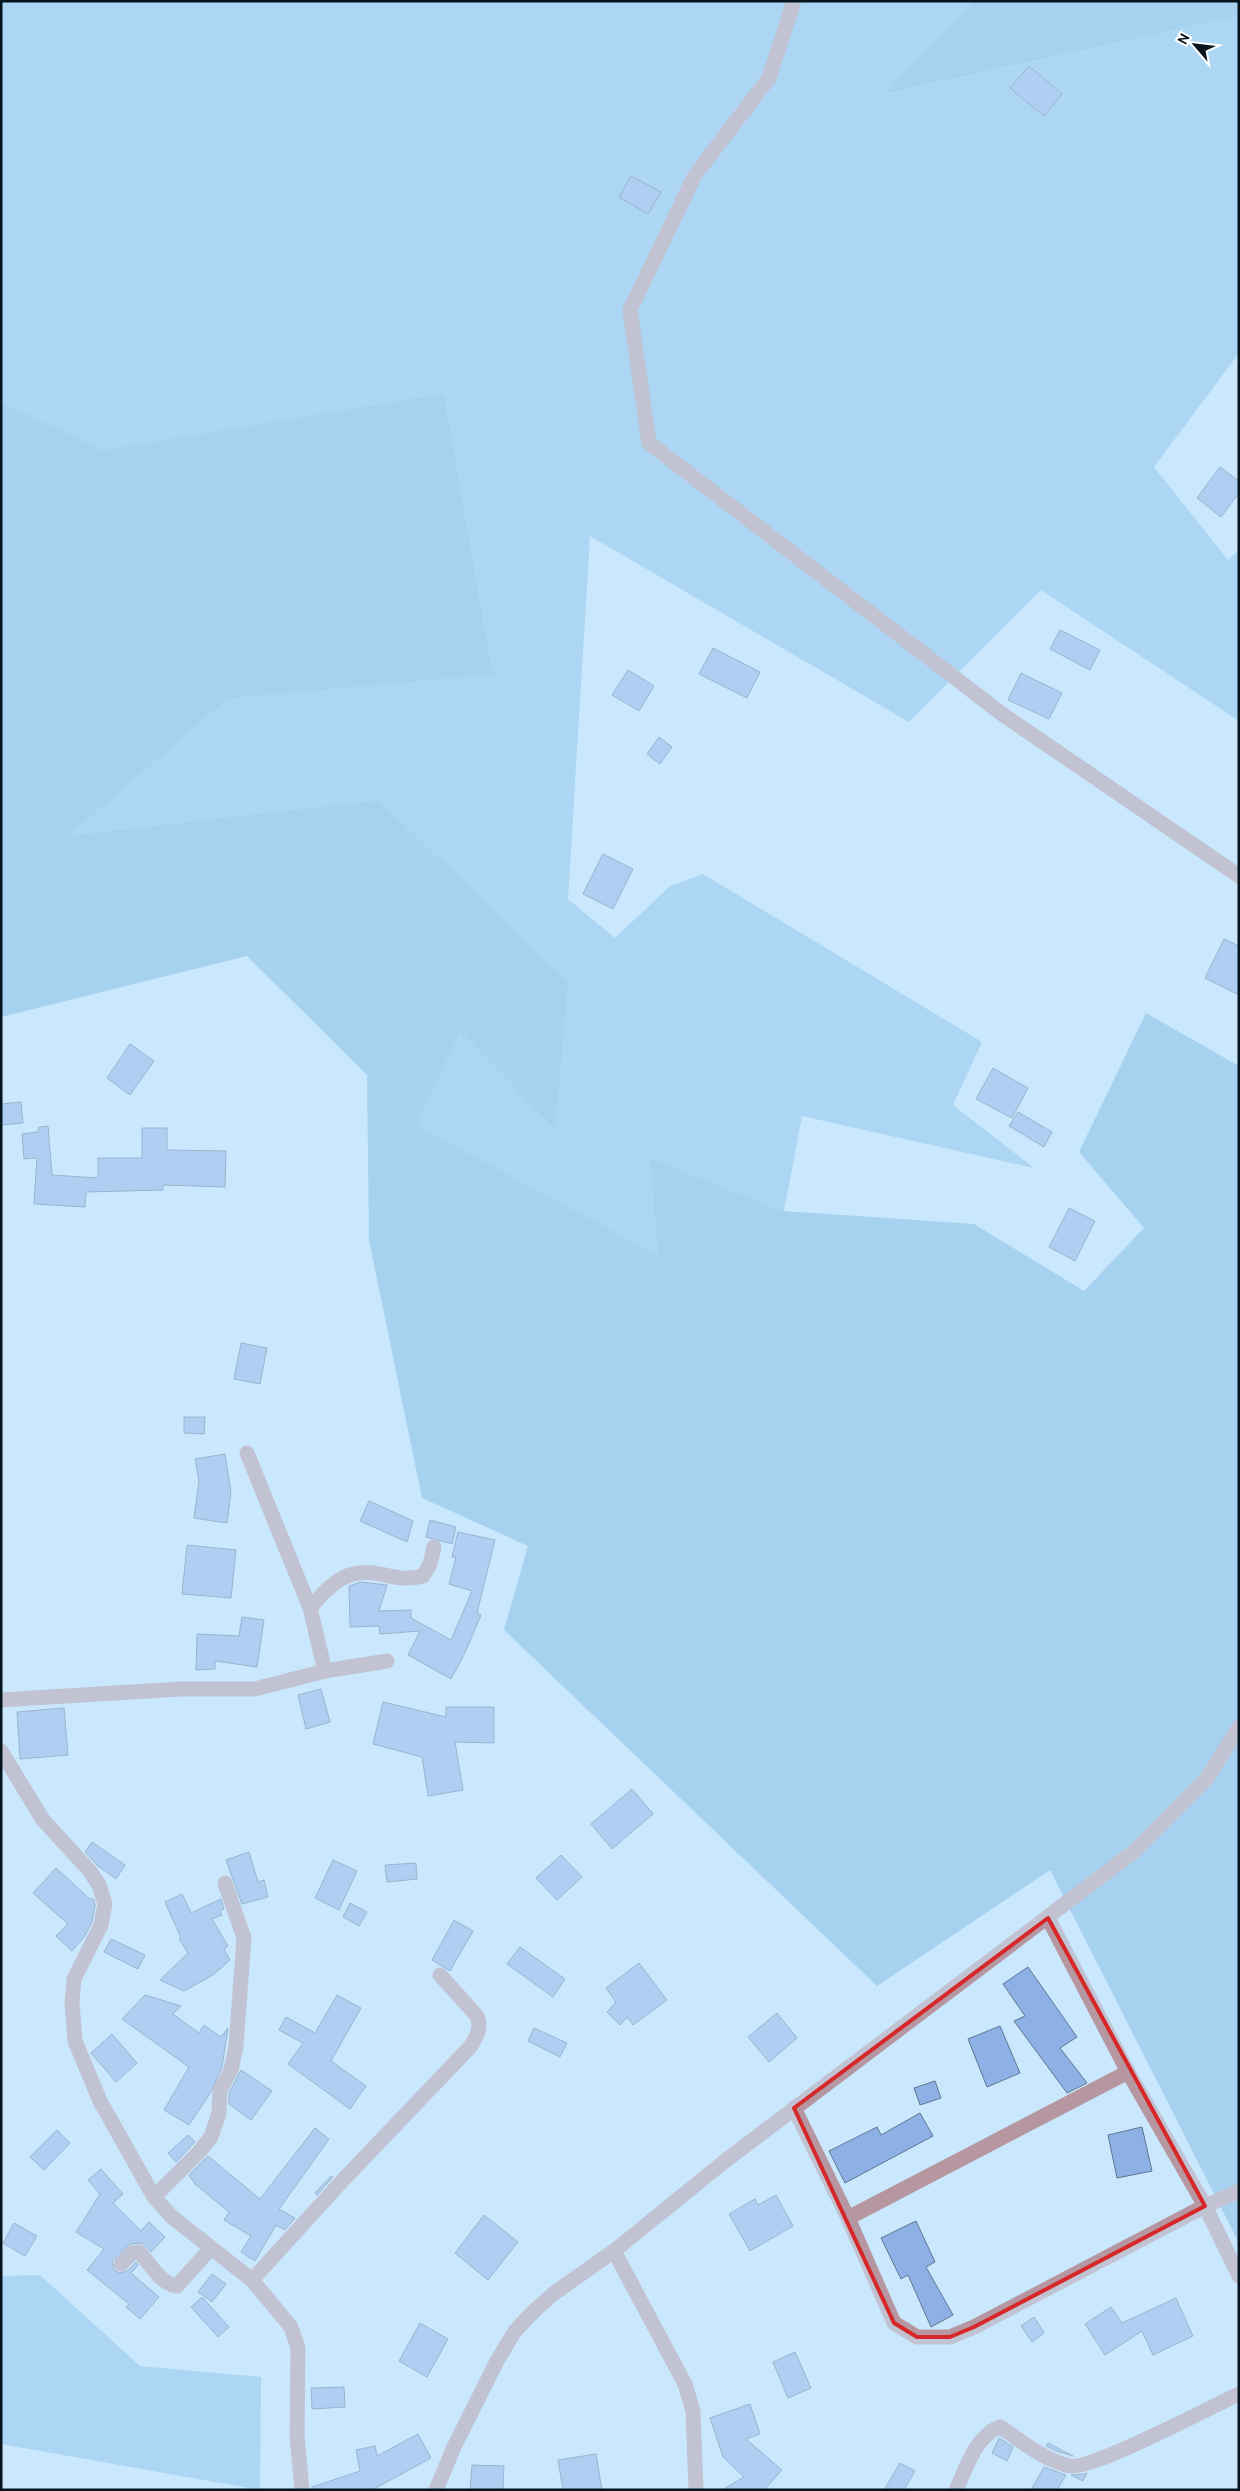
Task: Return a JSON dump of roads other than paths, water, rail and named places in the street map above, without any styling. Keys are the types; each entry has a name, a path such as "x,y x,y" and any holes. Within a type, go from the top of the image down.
{"street":[{"path":"794,1 769,78 695,175 630,310 649,444 1002,714 1239,876"},
{"path":"247,1453 310,1608 325,1671"},
{"path":"310,1608 344,1575 372,1572 409,1580 422,1576 430,1564 434,1546"},
{"path":"1,1700 180,1689 255,1689 325,1671 387,1661"},
{"path":"436,2490 478,2398 515,2330 553,2294 614,2250 794,2108 1136,1850 1207,1778 1238,1728"},
{"path":"4,1762 43,1820 89,1870 99,1885 105,1904 101,1925 74,1979 72,2002 75,2041 100,2101 154,2197 172,2216 252,2280 291,2327 298,2348 297,2436 302,2490"},
{"path":"154,2197 199,2152 211,2137 220,2113 220,2090 231,2070 236,2046 244,1938 225,1883"},
{"path":"1048,1918 1128,2072 1205,2206 1239,2276"},
{"path":"252,2280 474,2040 480,2024 477,2016 440,1975"},
{"path":"848,2218 1128,2072"},
{"path":"794,2108 848,2218 894,2323 917,2337 950,2337 974,2327 1205,2206 1239,2192"},
{"path":"121,2264 132,2253 138,2252 162,2279 168,2284 177,2286 211,2248"},
{"path":"614,2250 685,2384 693,2410 696,2490"},
{"path":"956,2490 978,2443 989,2431 1000,2427 1053,2462 1073,2467 1101,2460 1239,2394"}]}
